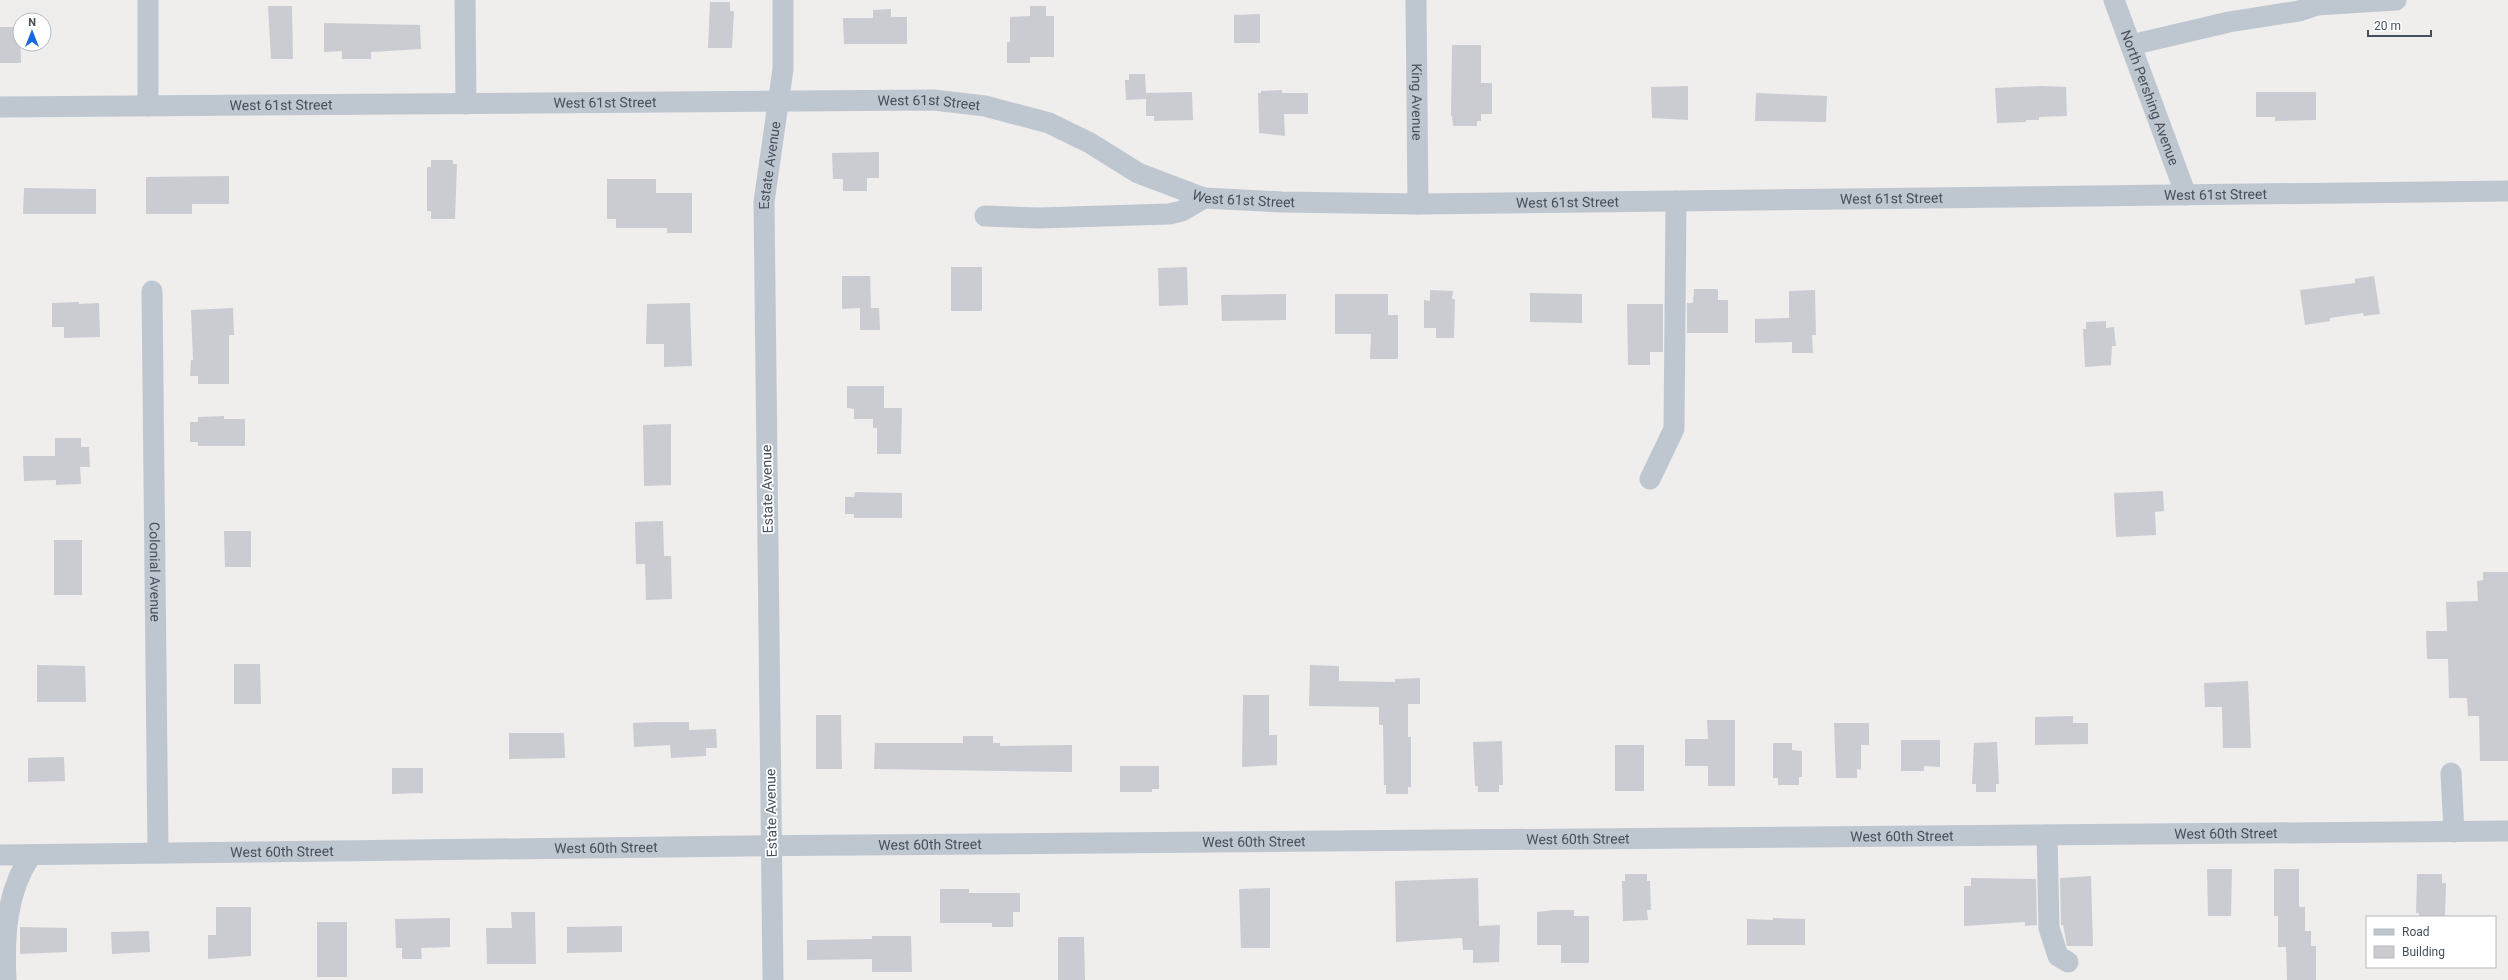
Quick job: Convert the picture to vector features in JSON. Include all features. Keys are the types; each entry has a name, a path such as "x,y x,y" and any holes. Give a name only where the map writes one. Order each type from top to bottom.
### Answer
{"street":[{"path":"148,0 148,106"},
{"path":"466,0 466,104"},
{"name":"Estate Avenue","path":"773,980 764,202 783,70 783,0"},
{"name":"King Avenue","path":"1416,0 1418,204"},
{"name":"North Pershing Avenue","path":"2114,0 2186,195"},
{"path":"2131,45 2194,29 2299,11 2317,3 2396,0"},
{"name":"West 61st Street","path":"0,108 934,100 1002,109 1067,131 1110,154 1138,173 1204,198 1282,202 1418,204 2508,191"},
{"path":"985,216 1038,218 1169,214 1182,211 1204,198"},
{"path":"1650,479 1674,429 1676,200"},
{"name":"Colonial Avenue","path":"152,291 158,853"},
{"path":"2451,773 2454,832"},
{"name":"West 60th Street","path":"0,855 771,846 2508,831"},
{"path":"2047,835 2049,928 2058,956 2068,962"},
{"path":"6,980 8,913 20,871 31,855"}],"building":[{"path":"710,2 730,2 730,11 734,11 732,48 708,48"},
{"path":"268,6 292,6 293,59 271,59"},
{"path":"1030,6 1046,6 1046,16 1054,16 1054,57 1030,57 1030,63 1007,63 1007,42 1010,42 1010,17 1030,16"},
{"path":"891,9 891,17 907,17 907,44 844,44 843,18 873,18 873,10"},
{"path":"1260,14 1260,43 1234,43 1234,15"},
{"path":"324,23 420,25 421,49 371,52 371,59 342,59 342,51 324,52"},
{"path":"0,27 12,27 12,52 21,52 21,63 0,63"},
{"path":"1452,45 1481,45 1481,83 1492,83 1492,114 1481,114 1481,121 1477,121 1477,126 1453,126 1451,116"},
{"path":"1129,74 1145,74 1146,93 1192,92 1193,120 1154,121 1154,116 1146,116 1146,99 1126,100 1125,80 1129,80"},
{"path":"1688,86 1688,120 1652,118 1651,87"},
{"path":"2042,86 2066,87 2067,116 2039,117 2039,120 2026,120 2026,122 1997,123 1995,88"},
{"path":"1282,90 1282,93 1308,93 1308,114 1284,114 1285,136 1259,133 1258,93 1261,93 1261,91"},
{"path":"2256,92 2316,92 2316,120 2275,121 2275,117 2256,117"},
{"path":"1756,93 1827,96 1826,122 1755,121"},
{"path":"879,152 879,178 867,178 867,191 843,191 843,179 833,179 832,153"},
{"path":"431,160 453,160 453,164 457,164 455,219 431,219 431,211 427,211 427,167 431,167"},
{"path":"229,176 229,204 192,204 192,214 146,214 146,177"},
{"path":"607,179 656,179 656,193 692,193 692,233 667,233 667,228 616,228 616,219 607,219"},
{"path":"24,188 96,189 96,214 23,214"},
{"path":"951,267 982,267 982,311 951,311"},
{"path":"1187,267 1188,305 1159,306 1158,268"},
{"path":"842,276 870,276 871,308 879,308 880,330 860,330 860,308 842,309"},
{"path":"2374,276 2380,314 2364,316 2363,313 2330,318 2330,321 2305,325 2300,290 2355,283 2355,279"},
{"path":"1694,289 1718,289 1718,300 1728,300 1728,333 1687,333 1687,303 1693,303"},
{"path":"1430,290 1453,291 1452,299 1455,299 1454,338 1436,338 1436,328 1424,328 1424,300 1430,301"},
{"path":"1815,290 1816,335 1812,335 1813,353 1792,353 1792,342 1755,343 1755,319 1789,318 1789,291"},
{"path":"1530,293 1582,294 1582,323 1530,322"},
{"path":"1286,294 1286,320 1222,321 1221,295"},
{"path":"1335,294 1388,294 1388,315 1398,315 1398,359 1370,359 1371,334 1335,334"},
{"path":"79,302 79,304 99,303 100,337 64,338 64,327 52,327 52,303"},
{"path":"690,303 692,366 664,367 664,344 646,344 647,304"},
{"path":"1627,304 1663,304 1663,352 1650,352 1650,365 1628,365"},
{"path":"233,308 234,335 229,335 229,384 198,384 198,376 190,376 191,360 193,360 191,310"},
{"path":"2106,321 2106,328 2114,327 2116,346 2112,346 2111,365 2085,367 2083,329 2086,329 2086,322"},
{"path":"847,386 884,386 884,408 902,408 901,454 877,454 877,428 873,428 873,419 854,419 854,409 847,408"},
{"path":"224,416 224,419 245,419 245,446 198,446 198,442 190,442 190,422 198,422 198,417"},
{"path":"671,424 671,485 644,486 643,425"},
{"path":"55,438 81,438 81,447 89,447 90,467 80,467 81,484 56,485 56,480 24,481 23,456 55,456"},
{"path":"2163,491 2164,511 2155,512 2156,535 2116,537 2114,493"},
{"path":"855,492 902,493 902,518 854,518 854,514 845,514 845,497 854,497"},
{"path":"663,521 664,556 671,556 672,599 646,600 645,564 636,564 635,522"},
{"path":"224,531 251,531 251,567 225,567"},
{"path":"54,540 82,540 82,595 54,595"},
{"path":"2483,572 2508,572 2508,761 2480,761 2479,716 2468,716 2467,698 2449,698 2448,659 2427,659 2426,631 2447,631 2446,602 2478,601 2477,581 2483,580"},
{"path":"234,664 260,664 261,704 234,704"},
{"path":"37,665 85,666 86,702 37,702"},
{"path":"1310,665 1339,666 1339,681 1395,682 1395,679 1420,678 1420,704 1408,704 1408,737 1411,737 1411,787 1408,787 1408,794 1386,794 1386,785 1384,785 1383,725 1379,725 1379,707 1309,706"},
{"path":"2248,681 2251,748 2223,748 2222,707 2205,707 2204,683"},
{"path":"1243,695 1269,695 1269,735 1277,735 1277,765 1242,767"},
{"path":"816,715 841,715 842,769 816,769"},
{"path":"2073,716 2073,723 2088,723 2088,744 2035,745 2035,717"},
{"path":"1707,720 1735,720 1735,786 1708,786 1708,766 1685,766 1685,739 1708,739"},
{"path":"689,722 689,730 716,729 717,748 706,748 706,756 671,758 670,745 634,747 633,723"},
{"path":"1834,723 1869,723 1869,745 1861,745 1861,770 1857,769 1857,778 1836,778"},
{"path":"509,733 564,733 565,758 509,759"},
{"path":"963,736 993,736 993,743 1000,743 1000,746 1072,745 1072,772 874,769 875,743 963,743"},
{"path":"1901,740 1940,740 1940,767 1924,766 1924,771 1901,771"},
{"path":"1502,741 1503,785 1499,785 1499,792 1478,792 1478,786 1475,786 1473,742"},
{"path":"1997,742 1999,784 1996,784 1996,792 1976,792 1976,784 1972,784 1974,743"},
{"path":"1773,743 1792,743 1792,750 1802,751 1802,777 1799,777 1799,785 1778,785 1778,778 1773,778"},
{"path":"1615,745 1644,745 1644,791 1615,791"},
{"path":"64,757 65,781 28,782 28,758"},
{"path":"1120,766 1159,766 1159,789 1152,789 1152,792 1120,792"},
{"path":"392,768 423,768 423,793 392,794"},
{"path":"2207,869 2232,869 2231,916 2208,916"},
{"path":"2274,869 2299,869 2299,907 2305,907 2305,931 2311,931 2311,946 2316,946 2316,980 2287,980 2286,947 2278,947 2278,916 2274,916"},
{"path":"1625,874 1647,874 1647,881 1650,881 1651,910 1647,910 1648,920 1623,921 1622,881 1625,881"},
{"path":"2417,874 2442,874 2442,883 2446,883 2445,916 2419,916 2419,913 2416,913"},
{"path":"2091,876 2093,946 2067,946 2063,925 2061,925 2060,878"},
{"path":"1478,878 1479,926 1500,925 1499,962 1473,963 1473,950 1463,950 1462,938 1396,942 1395,881"},
{"path":"1971,878 2036,879 2037,925 2025,926 2025,922 1964,926 1964,886 1971,886"},
{"path":"1270,888 1270,948 1241,948 1239,889"},
{"path":"940,889 969,889 969,893 1020,893 1020,912 1013,912 1013,927 992,927 992,923 940,923"},
{"path":"216,907 251,907 251,956 208,959 208,935 216,935"},
{"path":"1574,910 1574,916 1589,916 1589,963 1561,963 1561,945 1537,945 1537,912"},
{"path":"511,912 535,912 536,964 487,964 486,928 512,928"},
{"path":"450,918 450,947 421,948 422,959 402,959 402,948 396,948 395,919"},
{"path":"1773,918 1805,919 1805,945 1747,945 1747,919 1773,920"},
{"path":"317,922 347,922 347,977 317,977"},
{"path":"622,926 622,952 567,953 567,927"},
{"path":"20,927 67,928 67,952 20,954"},
{"path":"149,931 150,952 112,954 111,932"},
{"path":"872,936 911,936 912,972 872,972 872,959 807,960 807,940 872,939"},
{"path":"1058,937 1084,937 1085,980 1058,980"}]}
